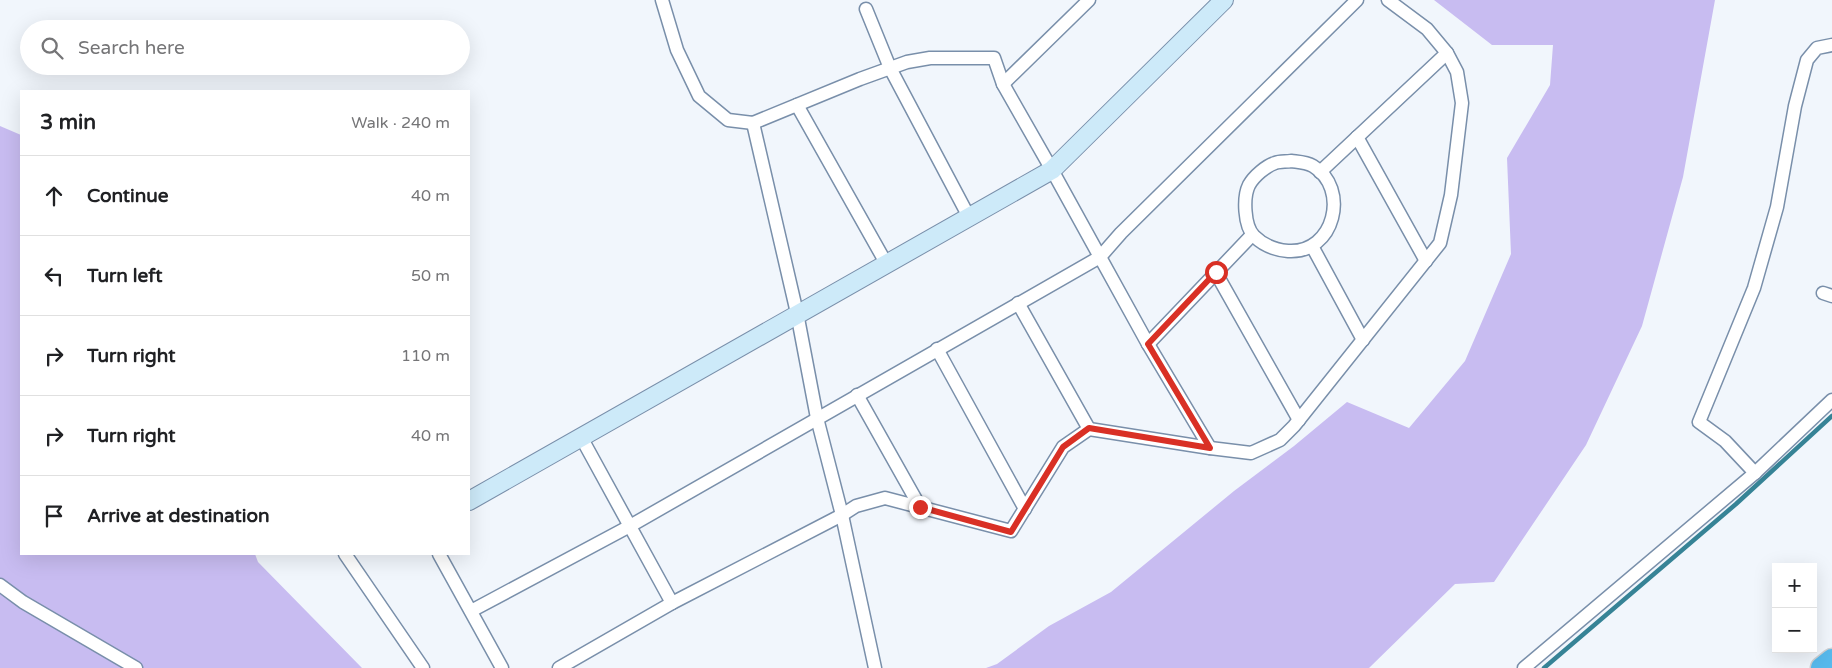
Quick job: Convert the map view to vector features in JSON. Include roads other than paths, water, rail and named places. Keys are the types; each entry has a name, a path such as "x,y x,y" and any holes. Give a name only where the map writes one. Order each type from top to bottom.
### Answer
{"highway":[{"path":"1822,668 1832,660"}],"street":[{"path":"662,0 677,50 699,96 728,120 752,123 906,62 930,58 994,58 1003,84 1148,344 1210,448"},
{"path":"1003,84 1089,0"},
{"path":"470,499 1052,170 1224,0"},
{"path":"471,611 630,526 1100,256 1357,0"},
{"path":"559,668 672,603 856,506 885,498 1011,532 1063,447 1089,428 1210,448 1251,452 1280,440 1299,420 1440,243 1451,195 1457,153 1462,102 1457,72 1447,53 1427,29 1388,0"},
{"path":"866,9 890,68 969,217"},
{"path":"1756,473 1725,441 1698,422 1754,288 1777,207 1795,106 1807,60 1817,48 1832,45"},
{"path":"1320,172 1447,53"},
{"path":"797,105 886,263"},
{"path":"752,123 797,313 817,418 842,515 875,668"},
{"path":"1357,137 1426,261"},
{"path":"1291,161 1302,162 1320,172 1330,187 1333,217 1328,231 1318,242 1305,250 1289,251 1273,248 1252,235 1246,218 1246,201 1249,185 1260,172 1276,162 1291,161"},
{"path":"1148,344 1252,235"},
{"path":"1312,246 1363,340"},
{"path":"1216,272 1299,420"},
{"path":"1018,303 1089,428"},
{"path":"937,350 1025,509"},
{"path":"857,395 920,507"},
{"path":"1524,668 1756,473 1832,400"},
{"path":"581,437 672,603"},
{"path":"345,555 423,668"},
{"path":"440,555 502,668"},
{"path":"0,585 23,602 136,668"}],"waterway":[{"path":"1544,668 1736,504 1832,416"}]}
